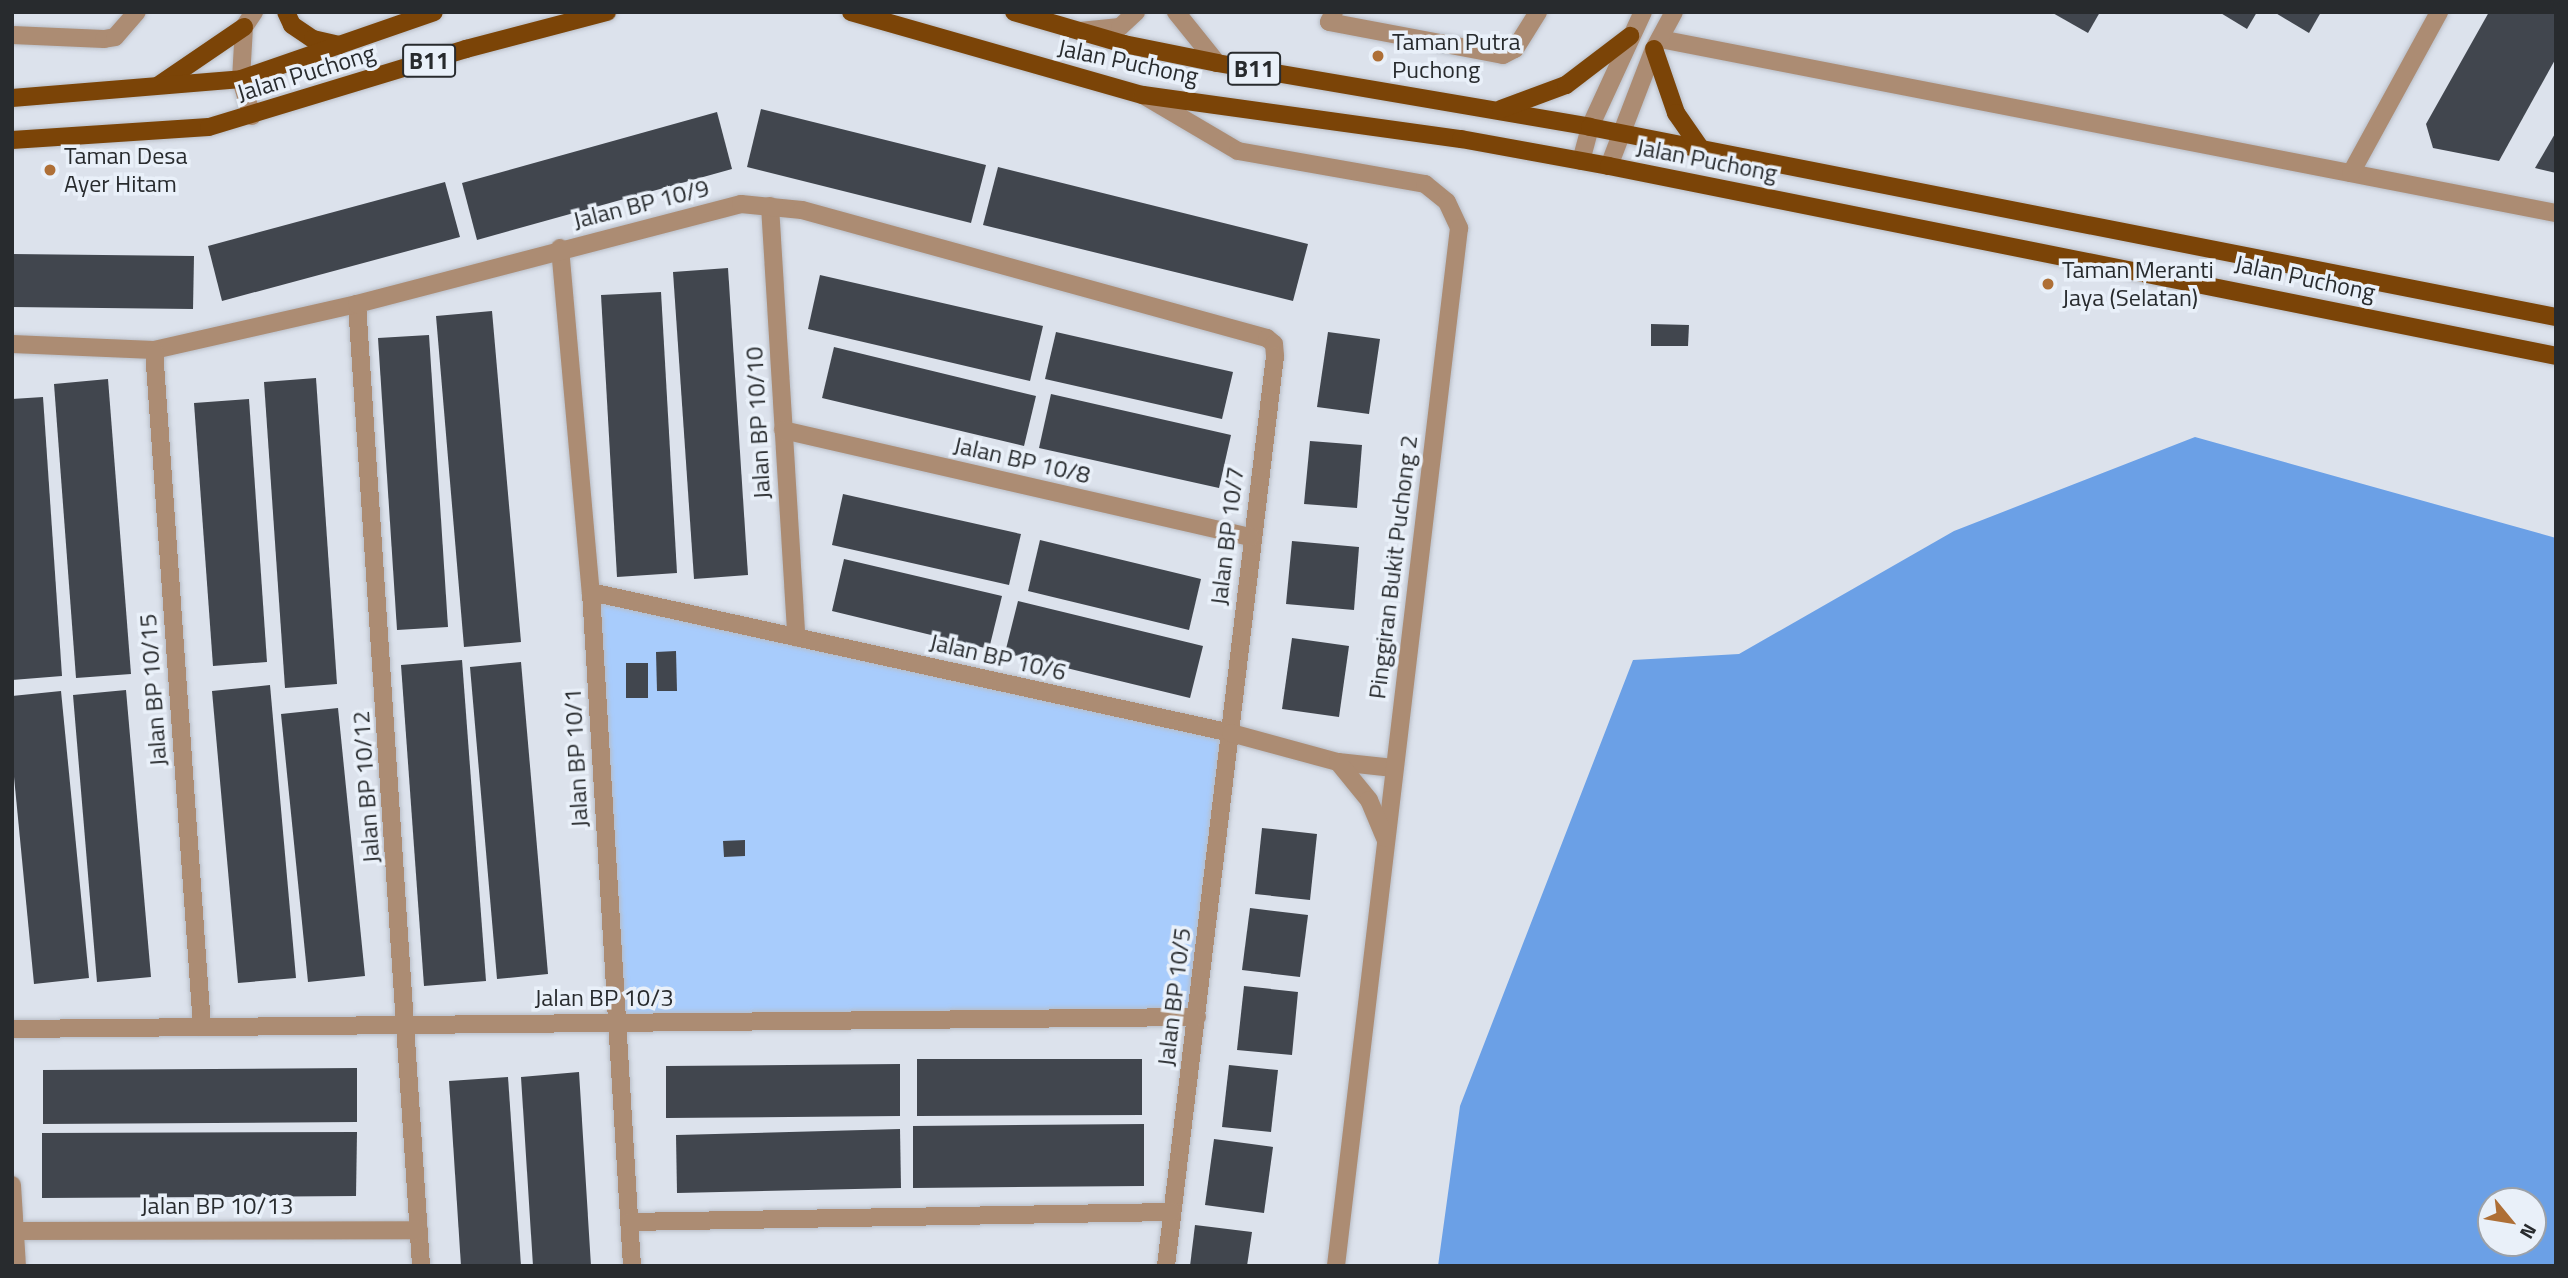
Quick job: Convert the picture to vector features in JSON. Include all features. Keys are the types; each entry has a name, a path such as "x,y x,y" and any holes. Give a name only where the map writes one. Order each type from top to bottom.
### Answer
{"main road":[{"path":"286,12 292,25 313,40 339,45"},
{"name":"Jalan Puchong","path":"12,98 242,79 434,12"},
{"name":"Jalan Puchong","path":"12,140 209,127 466,49 607,12"},
{"name":"Jalan Puchong","path":"851,12 1143,94 1461,139 1609,166 2556,356"},
{"name":"Jalan Puchong","path":"1014,12 1080,31 1217,63 1590,127 2556,317"},
{"path":"156,87 249,20"},
{"path":"1498,110 1566,85 1630,36"},
{"path":"1657,44 1676,113 1701,149"}],"street":[{"path":"12,35 104,39 115,37 137,12"},
{"path":"1080,31 1120,27 1136,12"},
{"path":"1176,12 1217,63"},
{"path":"1334,12 1329,22 1503,55 1515,49 1538,12"},
{"path":"1581,161 1590,127 1643,12"},
{"path":"1609,166 1657,44 1674,12"},
{"path":"2351,173 2439,12"},
{"path":"249,20 242,79 252,116"},
{"path":"1657,44 2556,213"},
{"name":"Pinggiran Bukit Puchong 2","path":"1143,94 1238,151 1425,184 1447,202 1459,228 1336,1266"},
{"name":"Jalan BP 10/9","path":"12,344 153,350 357,304 560,248 741,204 802,210 1267,338 1273,344"},
{"name":"Jalan BP 10/10","path":"770,206 796,637"},
{"name":"Jalan BP 10/1","path":"560,248 591,592 632,1266"},
{"name":"Jalan BP 10/12","path":"357,304 421,1266"},
{"name":"Jalan BP 10/7","path":"1231,733 1250,537 1273,344"},
{"name":"Jalan BP 10/15","path":"153,350 202,1027"},
{"name":"Jalan BP 10/8","path":"783,430 1250,537"},
{"name":"Jalan BP 10/6","path":"591,592 1231,733 1338,762 1394,768"},
{"name":"Jalan BP 10/5","path":"1166,1266 1231,733"},
{"path":"1338,762 1368,800 1387,841"},
{"name":"Jalan BP 10/3","path":"12,1029 1197,1017"},
{"path":"12,1185 17,1266"},
{"path":"629,1222 1172,1212"},
{"name":"Jalan BP 10/13","path":"16,1231 419,1230"}],"shaded area":[{"path":"2195,437 2556,538 2556,1266 1438,1266 1460,1106 1633,660 1739,654 1954,531"},
{"path":"591,592 1231,733 1197,1017 617,1023"}],"building":[{"path":"2051,12 2100,12 2088,33"},
{"path":"2219,12 2257,12 2247,29"},
{"path":"2274,12 2321,12 2309,33"},
{"path":"2489,12 2556,12 2556,58 2499,161 2433,148 2426,124"},
{"path":"761,109 986,165 971,223 747,167"},
{"path":"717,112 732,169 477,240 462,183"},
{"path":"2556,132 2556,173 2535,168"},
{"path":"998,167 1308,244 1293,301 983,225"},
{"path":"445,182 460,237 222,301 208,246"},
{"path":"12,254 194,256 193,309 12,307"},
{"path":"728,268 748,575 694,579 673,272"},
{"path":"820,275 1043,326 1030,381 808,329"},
{"path":"661,292 677,573 617,577 601,295"},
{"path":"492,311 521,642 464,647 436,316"},
{"path":"1651,324 1689,325 1688,346 1651,346"},
{"path":"1056,332 1233,372 1222,419 1045,379"},
{"path":"1328,332 1380,339 1369,414 1317,407"},
{"path":"429,335 448,627 397,630 378,338"},
{"path":"834,347 1036,396 1024,446 822,398"},
{"path":"316,378 337,684 285,688 264,382"},
{"path":"108,379 131,674 76,678 54,384"},
{"path":"1051,394 1231,435 1219,488 1039,448"},
{"path":"43,397 62,676 12,680 12,399"},
{"path":"249,399 267,662 213,666 194,403"},
{"path":"1310,441 1362,445 1357,508 1304,504"},
{"path":"843,494 1021,534 1009,585 832,545"},
{"path":"1040,540 1201,579 1189,630 1028,591"},
{"path":"1292,541 1359,547 1354,610 1286,604"},
{"path":"844,559 1002,596 989,649 832,611"},
{"path":"1018,601 1203,646 1190,698 1005,653"},
{"path":"1292,638 1349,646 1339,717 1282,709"},
{"path":"676,651 677,691 657,691 656,652"},
{"path":"462,660 486,981 424,986 401,665"},
{"path":"521,662 548,974 497,979 470,667"},
{"path":"626,663 648,663 648,698 626,698"},
{"path":"270,685 296,978 238,983 212,691"},
{"path":"126,690 151,977 97,982 73,695"},
{"path":"61,691 89,978 34,984 12,756 12,696"},
{"path":"338,708 365,976 308,982 281,714"},
{"path":"1262,828 1317,834 1310,900 1255,894"},
{"path":"745,840 745,856 724,857 723,841"},
{"path":"1250,908 1308,915 1300,977 1242,970"},
{"path":"1244,986 1298,992 1292,1055 1237,1050"},
{"path":"917,1059 1142,1059 1142,1115 917,1116"},
{"path":"900,1064 900,1116 666,1118 666,1066"},
{"path":"1229,1065 1278,1070 1271,1132 1222,1127"},
{"path":"357,1068 357,1122 43,1124 43,1070"},
{"path":"579,1072 591,1266 533,1266 521,1077"},
{"path":"508,1077 521,1266 461,1266 449,1081"},
{"path":"1144,1124 1144,1186 913,1188 913,1126"},
{"path":"900,1129 901,1188 677,1193 676,1135"},
{"path":"357,1132 356,1196 42,1198 42,1133"},
{"path":"1214,1139 1273,1147 1264,1213 1205,1205"},
{"path":"1195,1225 1252,1232 1247,1266 1190,1266"}],"place":[{"name":"Taman Putra Puchong","path":"1378,56"},
{"name":"Taman Desa Ayer Hitam","path":"50,170"},
{"name":"Taman Meranti Jaya (Selatan)","path":"2048,284"}]}
